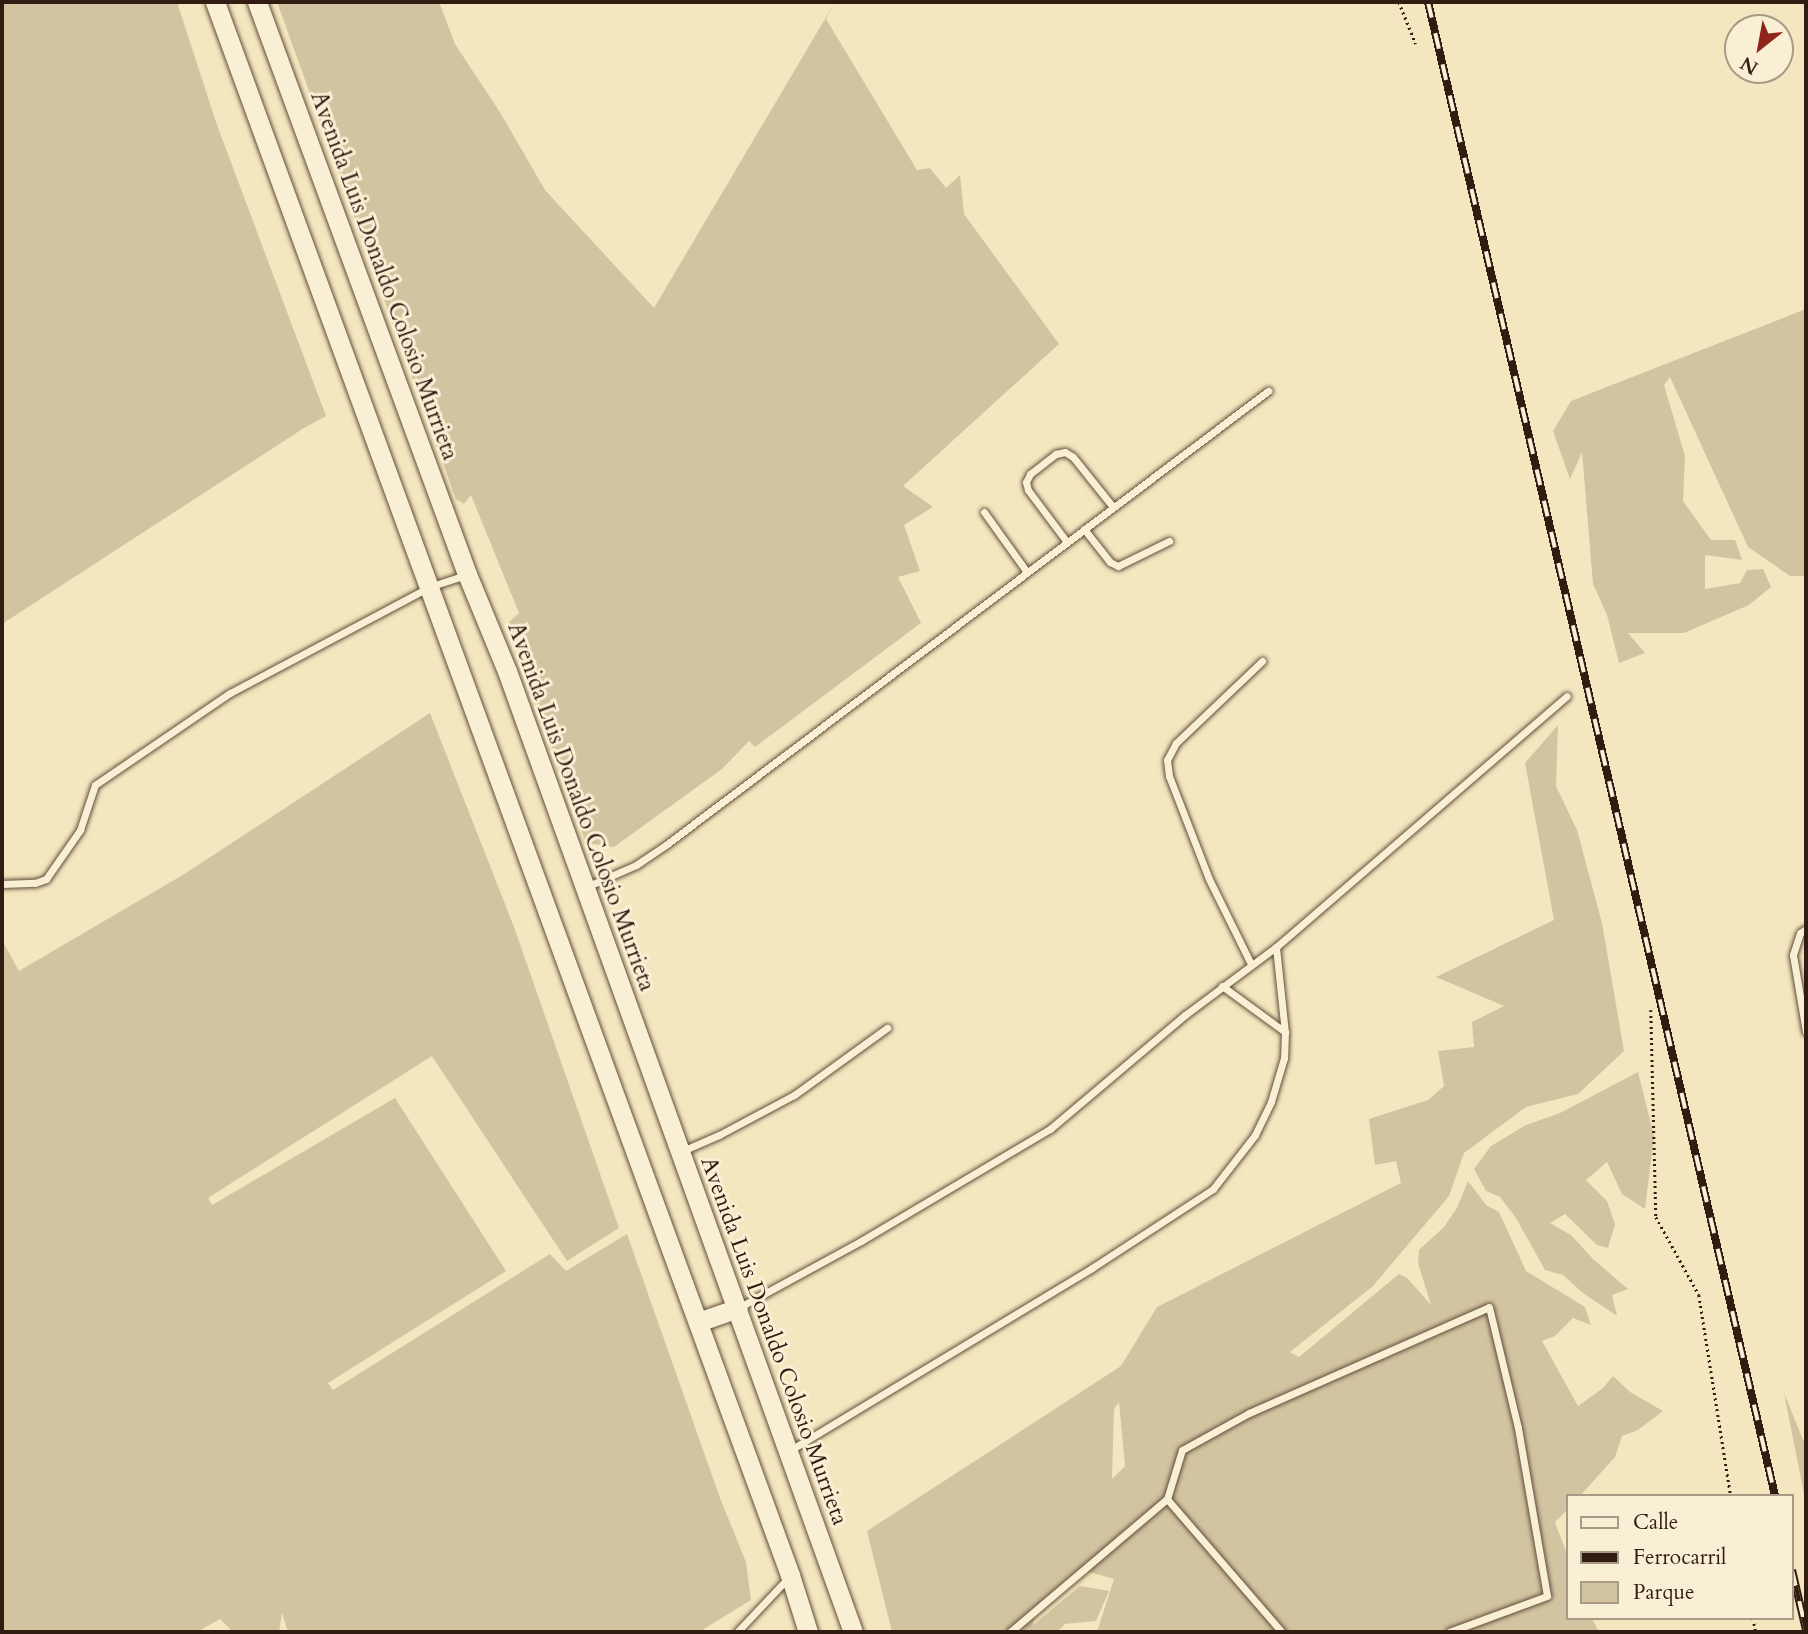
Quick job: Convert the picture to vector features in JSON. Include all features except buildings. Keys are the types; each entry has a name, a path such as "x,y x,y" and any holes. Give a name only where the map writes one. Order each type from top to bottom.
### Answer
{"main road":[{"path":"215,2 698,1322 808,1632"},
{"name":"Avenida Luis Donaldo Colosio Murrieta","path":"257,2 467,574 507,671 586,887 853,1632"},
{"path":"698,1322 738,1308"}],"lane":[{"path":"586,887 636,865 667,844 1268,391"},
{"path":"1067,542 1028,490 1026,482 1030,474 1056,454 1065,452 1073,457 1114,507"},
{"path":"984,512 1027,572"},
{"path":"1084,529 1110,562 1118,566 1169,541"},
{"path":"2,884 35,883 46,879 56,869 80,830 95,785 230,693 429,587 467,574"},
{"path":"1251,964 1209,878 1168,776 1167,760 1176,743 1262,661"},
{"path":"738,1308 861,1241 1050,1129 1222,986 1276,947 1567,696"},
{"path":"1806,929 1800,933 1793,955 1806,1032"},
{"path":"788,1451 1092,1268 1213,1189 1255,1135 1271,1102 1284,1058 1285,1032 1276,947"},
{"path":"1222,986 1285,1032"},
{"path":"679,1152 719,1135 794,1095 850,1058 887,1028"},
{"path":"1010,1632 1167,1499 1182,1450 1249,1413 1489,1307 1518,1428 1547,1596 1449,1632"},
{"path":"1167,1499 1282,1632"},
{"path":"737,1632 749,1628 790,1575"}],"path":[{"path":"1399,2 1416,44"},
{"path":"1651,1010 1656,1217 1699,1295 1731,1494"}],"green space":[{"path":"2,2 177,2 217,125 326,416 2,624"},
{"path":"277,2 439,2 455,44 501,114 545,190 654,308 835,2 826,19 917,170 930,168 946,188 960,175 964,214 1059,344 903,486 933,507 904,525 920,571 898,577 921,623 755,747 749,741 722,769 614,847 586,843 508,623 519,613 471,495 464,504 456,499"},
{"path":"1806,309 1806,576 1790,576 1748,547 1670,377 1664,385 1685,456 1683,501 1711,540 1735,540 1742,560 1705,555 1705,589 1740,583 1747,570 1763,569 1771,587 1749,605 1684,633 1628,633 1645,653 1619,663 1607,615 1593,584 1582,452 1570,479 1553,431 1571,401"},
{"path":"430,713 514,927 619,1228 567,1261 432,1056 208,1198 212,1205 395,1098 506,1271 328,1383 333,1390 550,1254 566,1271 627,1234 720,1498 746,1562 751,1600 699,1632 288,1632 282,1613 279,1632 233,1632 220,1619 197,1632 2,1632 2,940 19,971 186,873"},
{"path":"1558,725 1556,786 1577,830 1602,923 1624,1051 1578,1094 1526,1107 1464,1153 1449,1196 1373,1286 1290,1352 1299,1357 1399,1274 1407,1278 1431,1305 1418,1263 1419,1250 1444,1227 1457,1208 1468,1181 1486,1205 1499,1212 1526,1271 1585,1307 1591,1325 1573,1318 1555,1336 1542,1341 1578,1406 1603,1388 1613,1376 1630,1392 1663,1411 1638,1430 1622,1436 1615,1457 1582,1494 1566,1494 1566,1511 1555,1522 1566,1552 1566,1620 1593,1620 1599,1632 1097,1632 1114,1579 1086,1571 1038,1609 1032,1626 1080,1586 1109,1591 1096,1621 1065,1624 1057,1632 892,1632 867,1531 1121,1366 1157,1307 1401,1183 1396,1161 1375,1165 1369,1119 1428,1100 1444,1086 1438,1051 1474,1047 1472,1022 1504,1006 1436,977 1554,920 1525,763","holes":["1119,1402 1125,1466 1112,1479 1114,1409"]},
{"path":"1638,1072 1654,1136 1645,1209 1622,1194 1607,1162 1586,1180 1607,1201 1615,1224 1608,1248 1597,1245 1565,1214 1550,1223 1571,1235 1593,1259 1628,1289 1612,1295 1617,1316 1583,1293 1563,1275 1545,1270 1516,1218 1500,1197 1486,1191 1474,1169 1491,1146 1526,1125 1560,1113"},
{"path":"1784,1393 1806,1447 1806,1504"}],"railway":[{"path":"1428,2 1775,1494"},
{"path":"1794,1579 1806,1630"}]}
